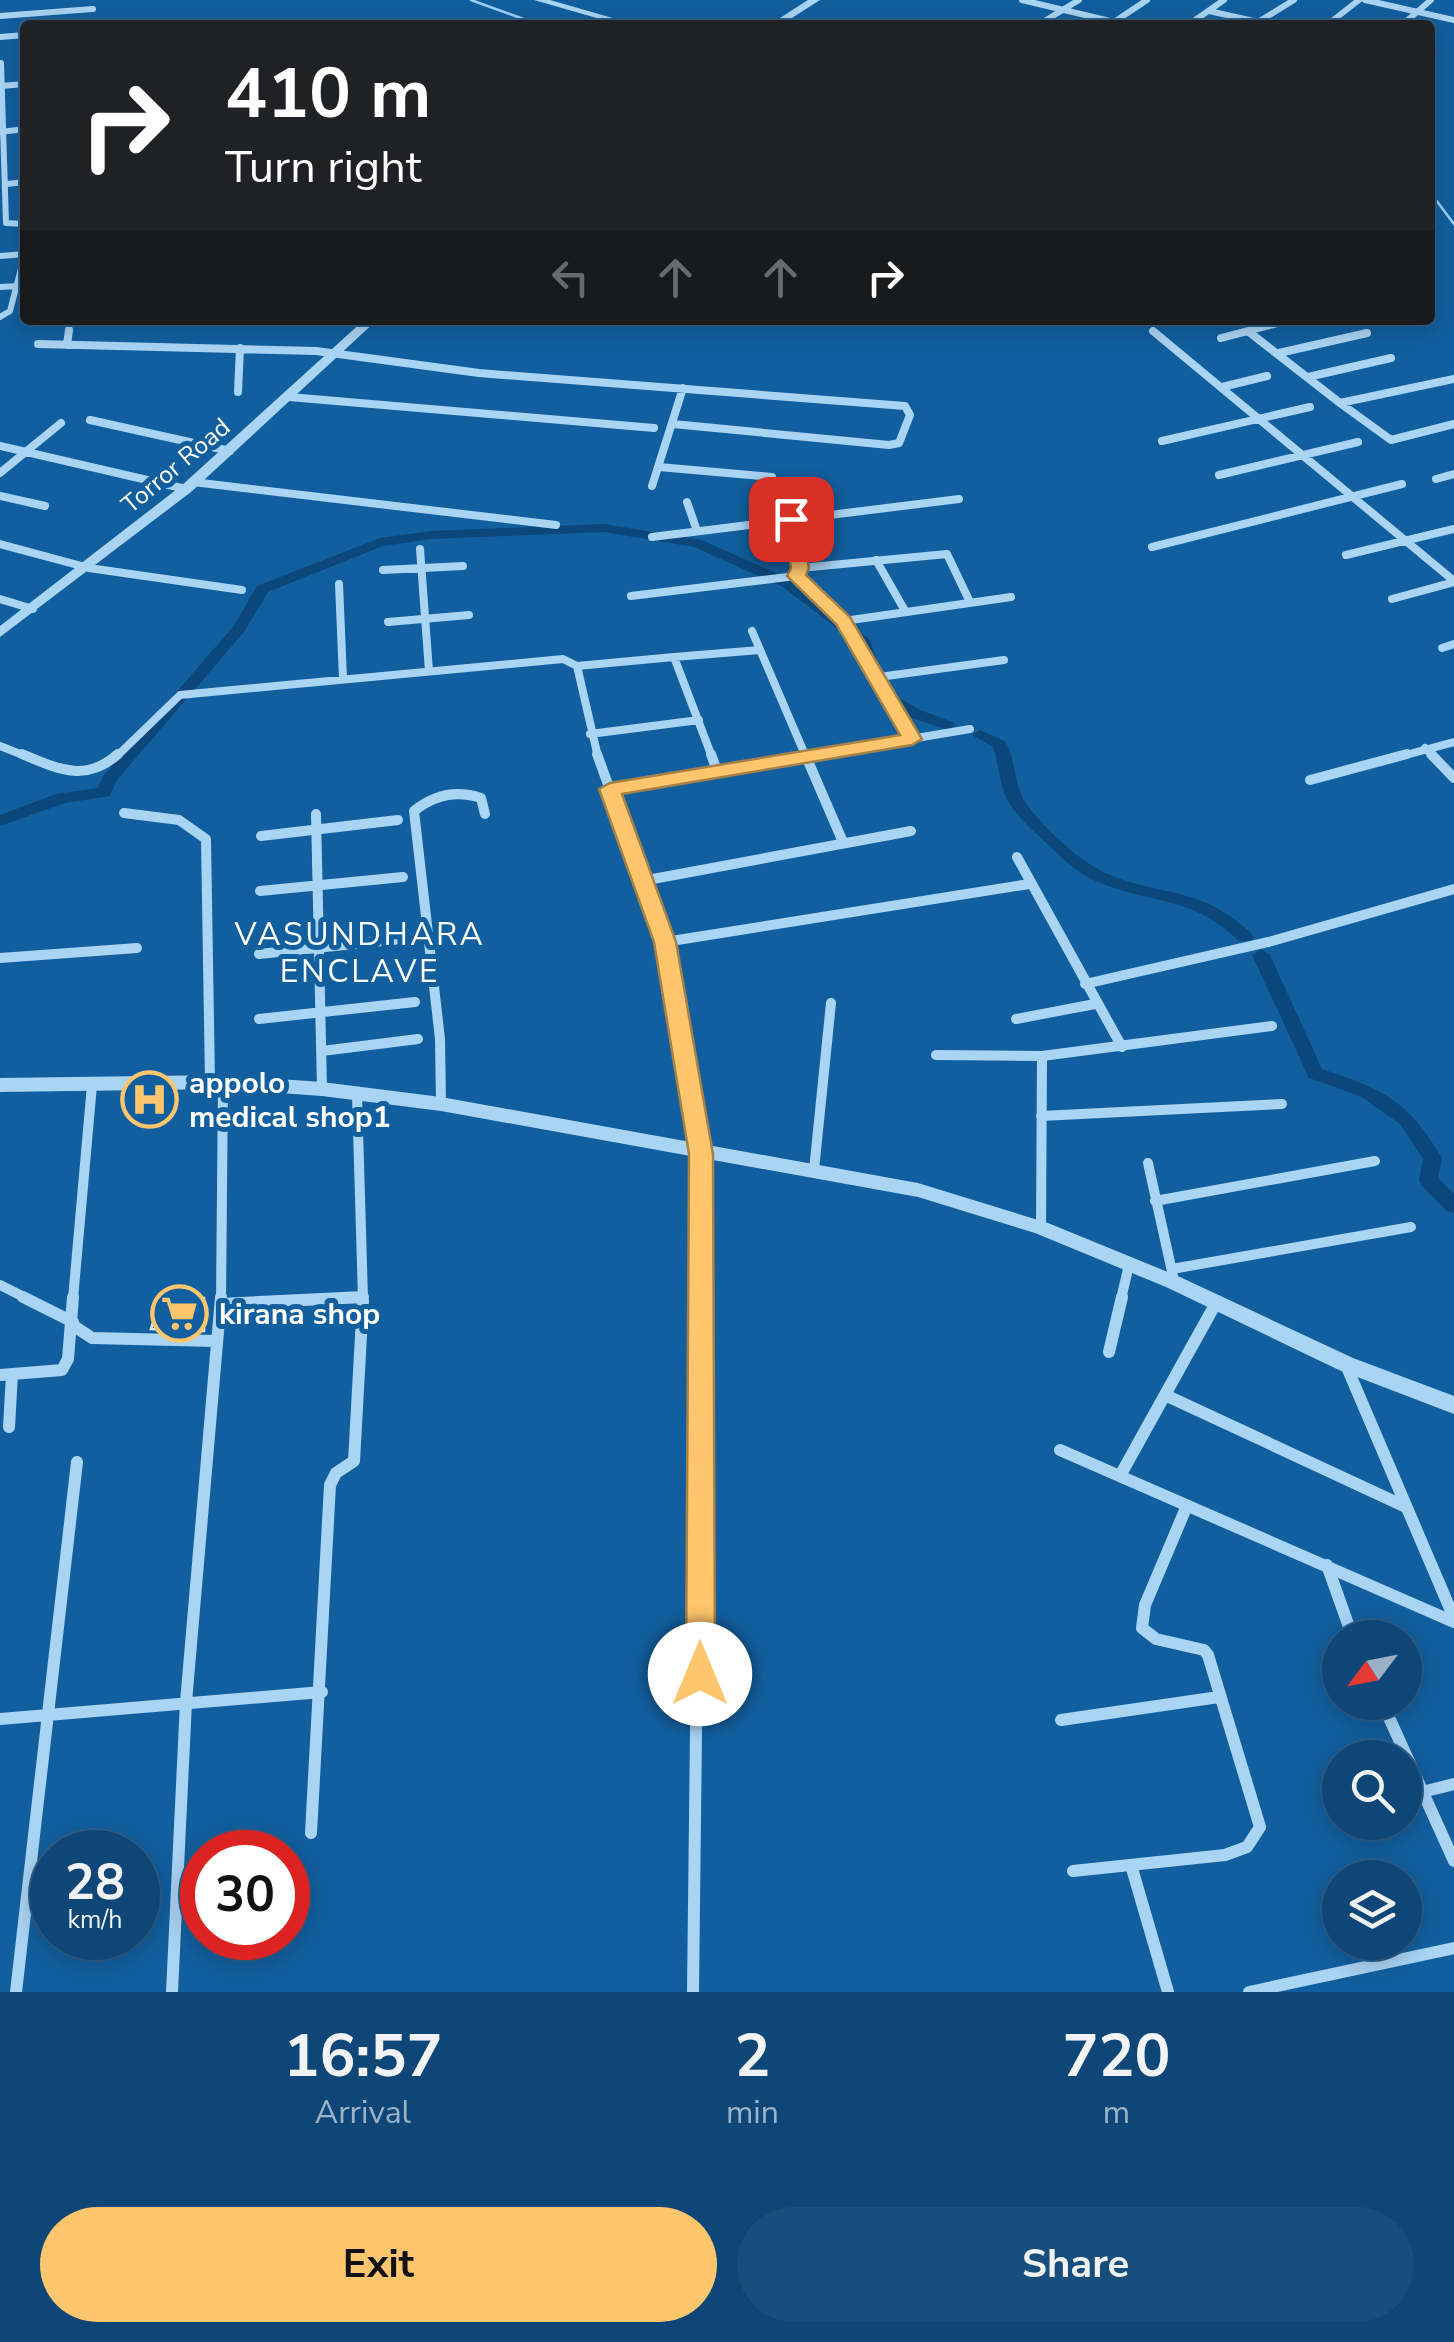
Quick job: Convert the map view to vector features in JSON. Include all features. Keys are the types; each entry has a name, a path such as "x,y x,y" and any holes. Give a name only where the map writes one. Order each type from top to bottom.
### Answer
{"street":[{"path":"539,0 613,20"},
{"path":"782,20 815,0"},
{"path":"1022,0 1100,20"},
{"path":"1047,20 1079,0"},
{"path":"1116,20 1146,0"},
{"path":"1195,20 1224,0"},
{"path":"1261,20 1294,0"},
{"path":"1334,20 1362,0 1454,20"},
{"path":"1408,20 1431,0"},
{"path":"0,16 94,9"},
{"path":"1208,11 1249,20"},
{"path":"1,63 6,223 20,224"},
{"path":"0,317 8,314 20,277"},
{"path":"0,287 18,286"},
{"path":"67,345 69,325"},
{"name":"Torror Road","path":"0,633 89,568 190,486 366,325"},
{"path":"1220,338 1275,325"},
{"path":"1152,330 1454,582"},
{"path":"1248,332 1392,440 1454,424"},
{"path":"1279,354 1367,333"},
{"path":"38,344 240,348 333,355 478,373 905,406 910,415 899,443 889,445 673,424"},
{"path":"238,392 240,348"},
{"path":"1308,377 1391,358"},
{"path":"1222,387 1267,376"},
{"path":"1340,403 1454,378"},
{"path":"652,486 683,388"},
{"path":"289,397 654,428"},
{"path":"1162,441 1310,407"},
{"path":"90,420 230,450"},
{"path":"0,472 61,422"},
{"path":"1219,475 1358,442"},
{"path":"0,446 190,486 556,525"},
{"path":"659,467 772,477"},
{"path":"1436,479 1454,474"},
{"path":"1152,547 1402,484"},
{"path":"776,492 791,519 798,572 844,621 912,739"},
{"path":"0,496 46,506"},
{"path":"652,537 959,499"},
{"path":"687,502 697,531"},
{"path":"1346,555 1454,528"},
{"path":"0,544 89,568 242,590"},
{"path":"420,549 429,671"},
{"path":"632,596 876,560 947,554 969,600"},
{"path":"876,560 904,608"},
{"path":"384,570 462,566"},
{"path":"1392,599 1454,582"},
{"path":"339,584 343,678"},
{"path":"844,621 904,608 1011,597"},
{"path":"0,599 33,609"},
{"path":"388,622 469,615"},
{"path":"752,630 843,842"},
{"path":"1442,648 1454,644"},
{"path":"0,746 82,774 93,773 106,767 156,710 180,695 563,659 576,666 760,650"},
{"path":"674,657 717,771"},
{"path":"879,677 1004,660"},
{"path":"576,666 590,734 665,942 701,1154 701,1655 693,1992"},
{"path":"590,734 699,720"},
{"path":"610,789 970,729"},
{"path":"1310,780 1454,742"},
{"path":"1425,748 1454,778"},
{"path":"441,1104 440,1039 414,810 436,798 470,793 481,798 485,814"},
{"path":"124,813 179,820 206,840 217,1082 220,1304 186,1702 172,1992"},
{"path":"316,814 322,1089"},
{"path":"261,836 398,820"},
{"path":"642,881 910,831"},
{"path":"1018,857 1094,1004 1122,1047"},
{"path":"260,892 403,877"},
{"path":"665,942 1029,884"},
{"path":"1085,984 1272,941 1454,890"},
{"path":"260,954 411,938"},
{"path":"0,958 137,948"},
{"path":"259,1019 415,1002"},
{"path":"814,1170 831,1003"},
{"path":"1016,1019 1094,1004"},
{"path":"936,1055 1042,1056 1272,1026"},
{"path":"322,1051 418,1039"},
{"path":"1041,1228 1042,1056"},
{"path":"0,1085 217,1082 322,1089 441,1104 701,1154 918,1190 1041,1228 1130,1264 1172,1276 1216,1302 1346,1364 1454,1405"},
{"path":"9,1427 6,1374 62,1370 74,1324 92,1085"},
{"path":"311,1833 322,1692 330,1485 336,1473 354,1461 363,1300 357,1094"},
{"path":"1041,1116 1282,1104"},
{"path":"1155,1201 1375,1161"},
{"path":"1148,1162 1172,1276"},
{"path":"1172,1276 1412,1226"},
{"path":"1109,1352 1130,1264"},
{"path":"2,1288 74,1324 92,1338 216,1341"},
{"path":"220,1304 363,1300"},
{"path":"1121,1474 1216,1302"},
{"path":"1346,1364 1454,1620"},
{"path":"1165,1395 1406,1507"},
{"path":"1060,1450 1121,1474 1186,1508 1454,1620"},
{"path":"16,1992 45,1712 77,1462"},
{"path":"1073,1870 1225,1856 1247,1846 1260,1827 1204,1650 1156,1639 1142,1628 1145,1606 1186,1508"},
{"path":"1327,1566 1347,1620"},
{"path":"0,1719 45,1712 322,1692"},
{"path":"1062,1720 1219,1698"},
{"path":"1454,1784 1422,1792 1454,1861"},
{"path":"1130,1865 1168,1992"},
{"path":"1249,1992 1454,1948"}],"building":[{"name":"kirana shop","path":"161,1295 204,1298 204,1331 151,1329"}],"waterway":[{"path":"471,0 526,20"},
{"path":"1435,199 1454,224"},
{"path":"0,821 62,798 104,792 110,778 239,629 262,589 380,542 431,535 604,528 697,543 788,584 865,643 875,678 891,699 914,713 948,725"},
{"path":"980,735 1000,744 1013,796 1023,811 1084,867 1105,879 1196,903 1229,922 1245,937"},
{"path":"1261,955 1315,1073 1366,1091 1407,1119 1433,1158 1428,1180 1454,1206"}],"place":[{"name":"appolo medical shop1","path":"150,1100"},
{"name":"kirana shop","path":"180,1314"}],"district":[{"name":"VASUNDHARA ENCLAVE","path":"360,952"}],"route":[{"path":"700,1674 701,1154 665,942 610,789 912,739 844,621 805,589 796,576 800,568 791,519"}]}
